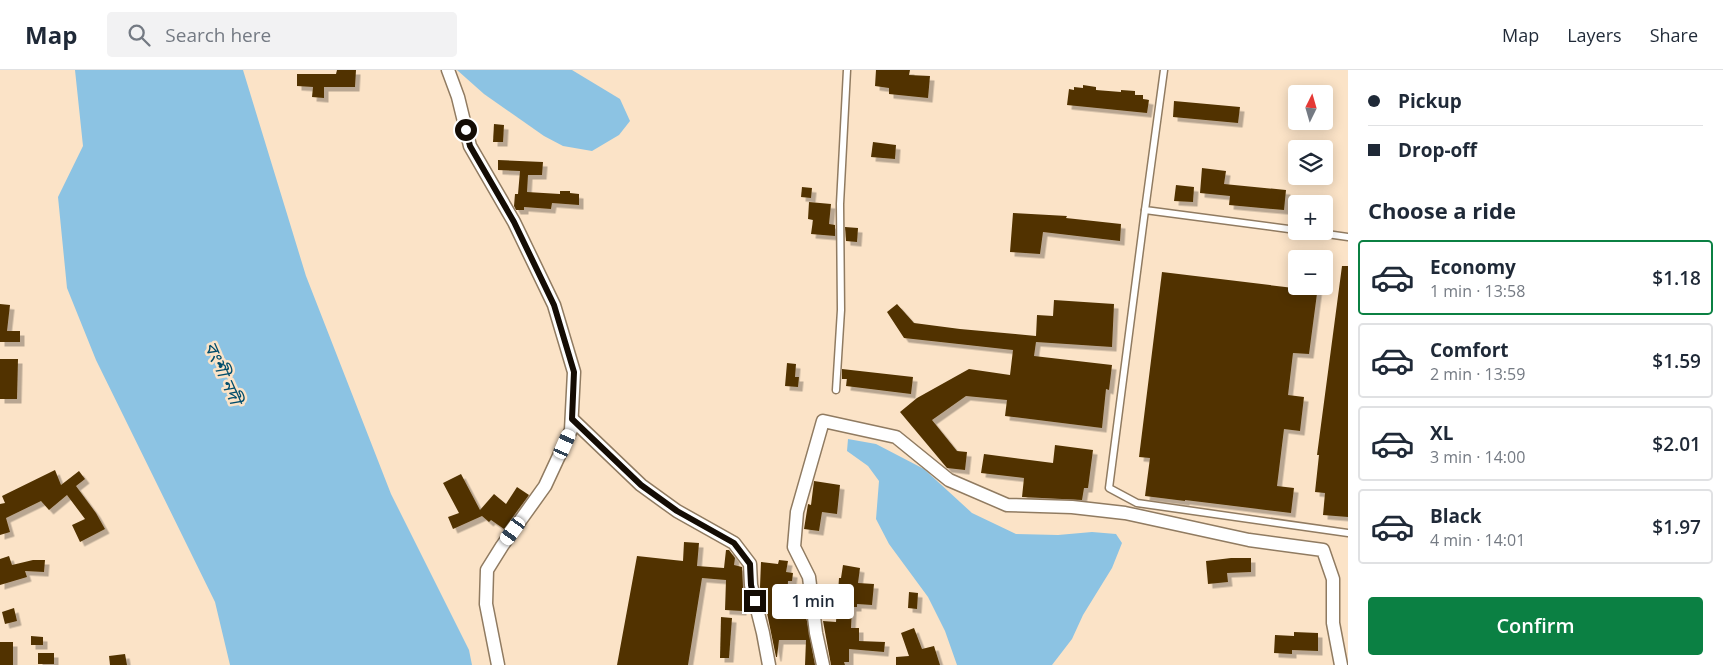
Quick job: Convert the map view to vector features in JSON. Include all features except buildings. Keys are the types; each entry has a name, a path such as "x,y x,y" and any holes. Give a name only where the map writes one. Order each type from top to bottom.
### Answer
{"street":[{"path":"448,70 458,97 470,146 514,222 554,305 574,372 571,430 545,486 487,570 486,604 498,665"},
{"path":"572,419 641,485 677,511 734,543 750,564 751,585 769,665"},
{"path":"823,665 816,633 809,577 794,547 797,512 823,421 896,437 949,480 1007,505 1072,507 1125,513 1249,540 1323,550 1333,579 1333,623 1342,665"}],"lane":[{"path":"836,390 840,310 840,204 847,70"},
{"path":"1164,70 1109,488 1137,503 1348,533"},
{"path":"1145,210 1288,229"},
{"path":"1333,235 1348,237"}],"water":[{"name":"বংশী নদী","path":"75,70 243,70 306,276 391,494 469,650 472,665 230,665 215,602 96,360 67,288 58,197 83,146"},
{"path":"457,70 572,70 620,99 630,121 619,135 592,151 563,146 544,136 484,94"},
{"path":"848,439 876,444 924,469 972,513 1016,534 1058,535 1092,532 1116,534 1122,543 1112,568 1083,615 1072,639 1052,665 957,665 945,631 928,597 889,544 876,519 879,481 868,466 847,451"}],"route":[{"path":"466,130 470,146 514,222 554,305 574,372 572,419 641,485 677,511 734,543 750,564 751,585 755,601"}]}
